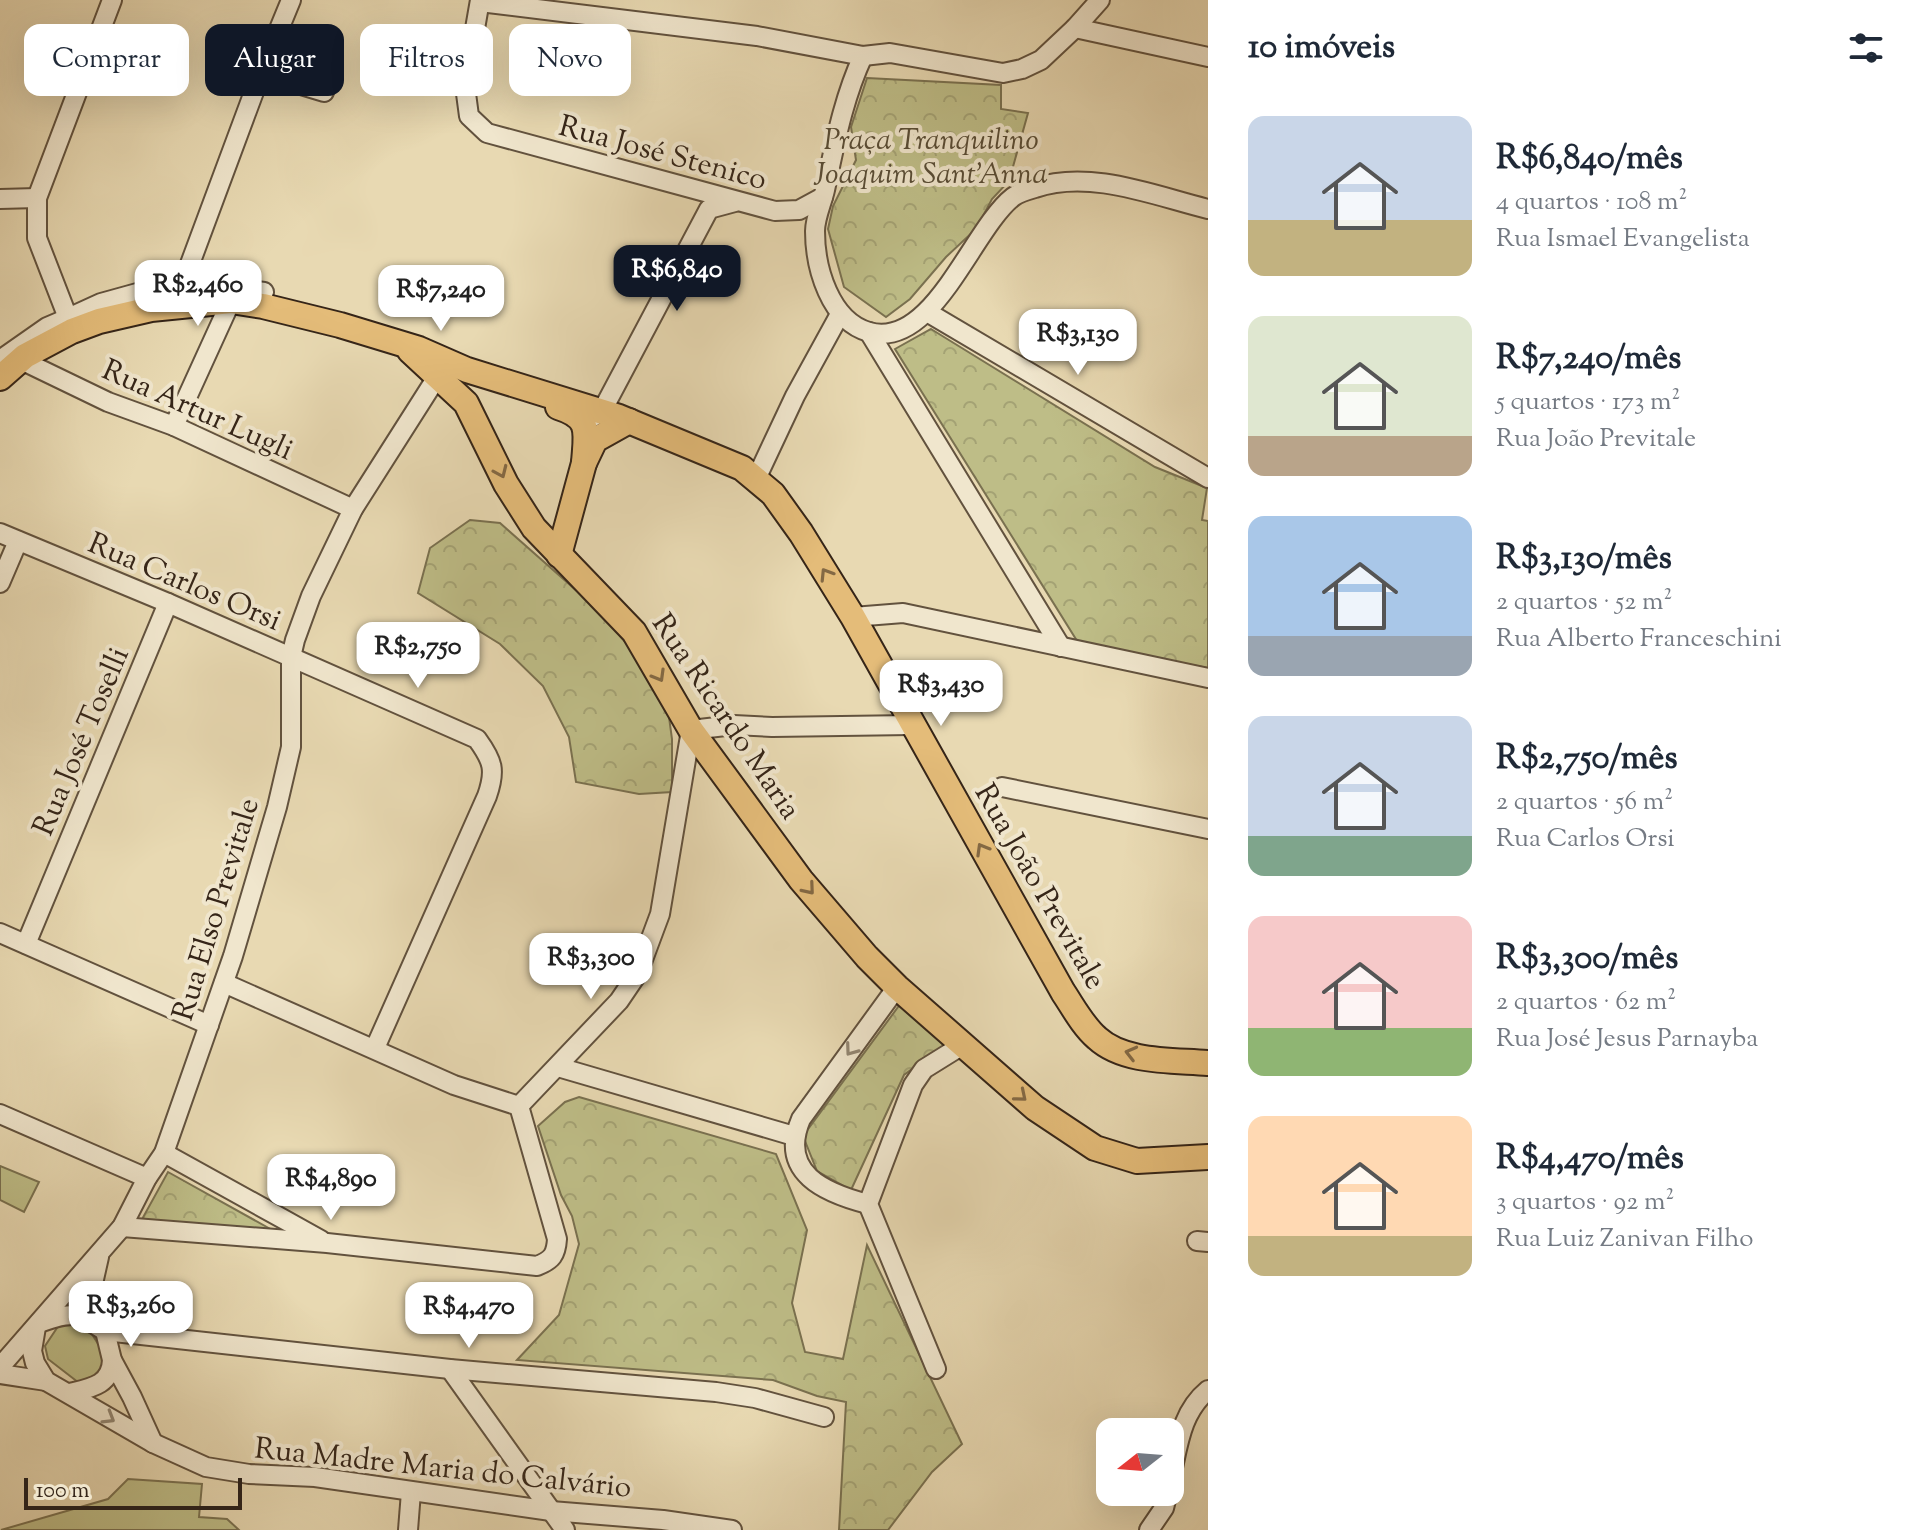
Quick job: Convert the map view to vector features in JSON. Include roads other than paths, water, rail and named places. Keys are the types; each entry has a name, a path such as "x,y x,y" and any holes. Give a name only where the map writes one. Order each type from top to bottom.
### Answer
{"main road":[{"path":"0,378 10,360 99,321 151,309 231,301 340,325 419,349 454,380 485,393 509,391 593,417 559,555"},
{"name":"Rua Ricardo Maria","path":"454,380 506,484 534,528 634,632 691,730 801,880 867,957 961,1046 1035,1108 1095,1148 1137,1161 1208,1157"},
{"name":"Rua João Previtale","path":"593,417 629,421 706,451 742,468 773,494 853,617 1063,992 1095,1037 1107,1046 1128,1054 1208,1063"},
{"path":"584,463 595,440 629,421"}],"street":[{"path":"68,318 37,238 37,198 112,0"},
{"path":"281,24 291,0"},
{"path":"480,1 757,36 863,56 890,53 1003,73 1041,60 1100,0"},
{"name":"Rua José Stenico","path":"480,1 465,86 469,116 487,133 775,211 799,210 823,197"},
{"path":"1075,28 1208,57"},
{"path":"863,56 849,86 815,228 816,255 827,289 840,314 869,332 1061,647"},
{"path":"184,280 252,96"},
{"path":"869,332 896,332 927,312 995,215 1014,196 1039,186 1071,181 1105,184 1208,209"},
{"path":"0,199 37,198"},
{"path":"593,417 709,209 725,203 746,202"},
{"path":"10,360 47,327 101,303 184,280 264,292"},
{"path":"174,426 231,301"},
{"path":"927,312 1208,478"},
{"path":"756,479 795,396 840,314"},
{"name":"Rua Artur Lugli","path":"10,360 174,426 353,509"},
{"name":"Rua Elso Previtale","path":"3,1358 122,1227 147,1178 164,1153 224,983 277,807 291,747 291,657 311,596 353,509 401,431 454,380"},
{"name":"Rua Carlos Orsi","path":"0,533 477,739 491,758 493,778 487,796 375,1048"},
{"path":"0,583 18,541"},
{"name":"Rua José Toselli","path":"26,944 168,603"},
{"path":"853,617 903,613 1208,678"},
{"path":"519,1106 619,1001 650,948 660,914 691,730 734,725 911,725"},
{"path":"1002,787 1208,829"},
{"path":"0,933 209,1025"},
{"path":"224,983 454,1085 519,1106"},
{"path":"868,1204 824,1190 808,1179 800,1166 794,1136 801,1119 897,987"},
{"path":"936,1369 868,1204 913,1085 924,1069 961,1046"},
{"path":"558,1067 794,1136"},
{"path":"122,1227 327,1243 537,1266 550,1261 557,1251 557,1239 519,1106"},
{"path":"0,1114 147,1178"},
{"path":"164,1153 327,1243"},
{"path":"99,1254 90,1297 105,1331 112,1360 153,1443"},
{"path":"46,1381 32,1351 37,1324 59,1316 77,1315 105,1331 450,1369 716,1392 755,1398 824,1417"},
{"path":"70,1393 101,1384 109,1376 112,1360"},
{"path":"450,1369 565,1530"},
{"path":"0,1374 46,1381"},
{"name":"Rua Madre Maria do Calvário","path":"46,1381 153,1443 206,1467 249,1474 315,1477 551,1511 663,1520 732,1530"},
{"path":"1184,1422 1190,1409 1208,1390"},
{"path":"408,1530 411,1492"},
{"path":"1149,1530 1164,1506"}],"park label":[{"name":"Praça Tranquilino Joaquim Sant’Anna","path":"931,156"}]}
